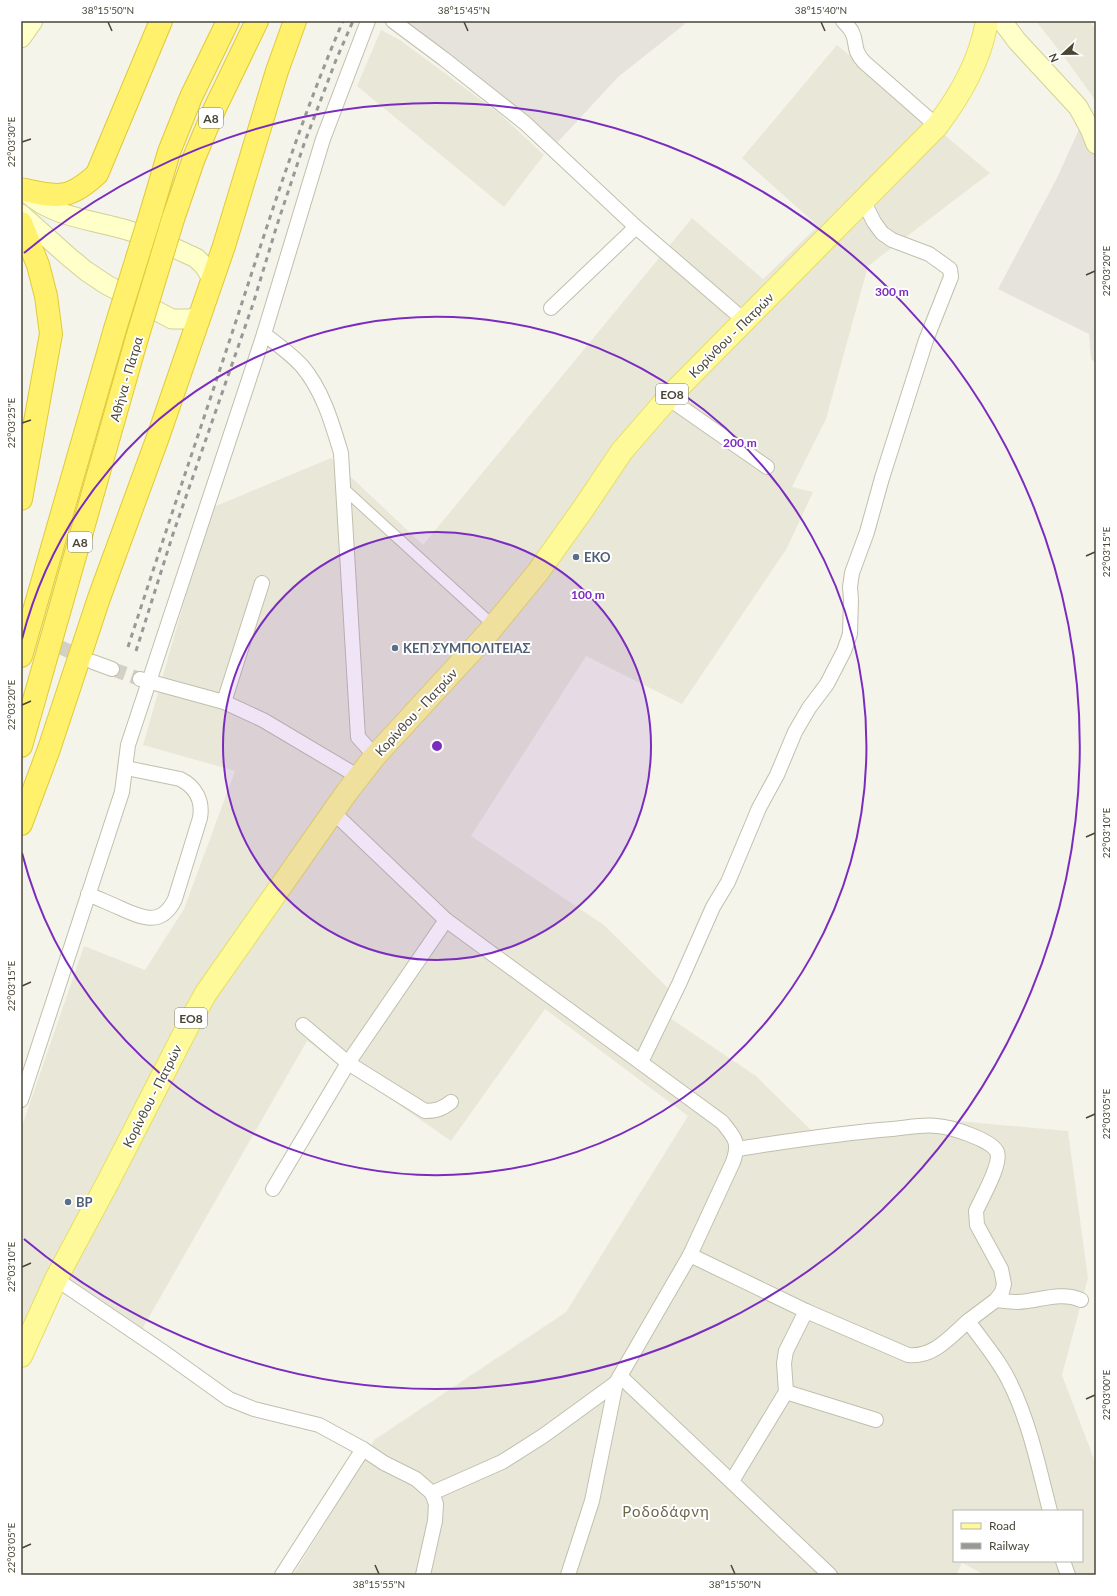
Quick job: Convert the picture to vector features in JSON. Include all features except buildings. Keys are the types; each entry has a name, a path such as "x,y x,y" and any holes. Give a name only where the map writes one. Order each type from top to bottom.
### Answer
{"highway":[{"path":"23,187 47,196 68,194 83,187 97,174 161,21"},
{"name":"Αθήνα - Πάτρα","path":"21,656 115,329 152,213 169,152 191,97 228,21"},
{"name":"Αθήνα - Πάτρα","path":"21,746 173,219 197,151 218,101 257,21"},
{"path":"21,824 49,749 99,598 158,437 212,282 277,71 295,21"},
{"path":"21,223 38,265 46,296 51,334 21,499"}],"main road":[{"path":"21,38 33,21"},
{"name":"Κορίνθου - Πατρών","path":"21,1356 56,1280 109,1180 182,1035 206,993 332,811 376,756 494,626 544,564 622,451 668,398 863,200 910,156 937,126 952,107 970,77 980,50 986,21"},
{"path":"1002,21 1017,41 1078,107 1096,144"},
{"path":"23,187 34,200 42,205 78,217 132,231 196,258 210,274 212,282"},
{"path":"21,214 69,258 86,271 107,285 155,312 172,319 191,319 201,314"}],"street":[{"path":"21,1100 122,792 128,745 144,680 264,334 323,139 368,21"},
{"path":"393,21 525,123 636,227 745,321"},
{"path":"843,21 852,32 855,49 858,56 937,126"},
{"path":"641,1062 679,984 713,907 728,882 759,808 777,775 795,732 809,708 827,684 844,651 850,634 850,587 852,573 867,532 882,478 926,340 951,278 950,269 929,254 892,240 882,233 874,222 863,200"},
{"path":"551,308 636,227"},
{"path":"264,334 301,365 314,382 327,410 341,453 358,737 376,756"},
{"path":"668,398 767,467"},
{"path":"343,488 494,626"},
{"path":"224,702 262,583"},
{"path":"93,662 112,669"},
{"path":"144,680 224,702 263,720 359,777"},
{"path":"88,894 146,918 162,915 172,906 175,899 200,818 200,802 193,788 187,782 180,779 126,768"},
{"path":"332,811 446,920 722,1122 734,1136 737,1149 733,1162 690,1255 618,1380 592,1501 568,1575"},
{"path":"273,1189 348,1063 446,920"},
{"path":"303,1025 348,1063 425,1111 434,1111 444,1108 451,1102"},
{"path":"690,1255 806,1311 908,1355 916,1356 927,1354 939,1346 968,1321 996,1300 1002,1292 1004,1284 1003,1276 977,1225 976,1219 976,1212 999,1158 997,1151 992,1145 964,1133 937,1126 876,1130 737,1149"},
{"path":"56,1280 162,1351 229,1399 254,1409 319,1425 363,1449 384,1463 416,1479 432,1493 436,1504 435,1521 423,1575"},
{"path":"996,1300 1017,1302 1060,1296 1074,1297 1081,1300"},
{"path":"732,1480 786,1392 784,1363 786,1351 806,1311"},
{"path":"968,1321 996,1357 1011,1384 1026,1419 1050,1510"},
{"path":"618,1380 732,1480 830,1575"},
{"path":"432,1493 502,1462 543,1436 618,1380"},
{"path":"786,1392 876,1420"},
{"path":"282,1575 363,1449"},
{"path":"1063,1562 1068,1575"}],"shaded area":[{"path":"399,21 682,21 685,24 618,77 555,145"},
{"path":"1036,21 1090,21 1096,30 1096,101 1065,58"},
{"path":"381,30 400,40 500,114 544,155 504,207 357,86"},
{"path":"837,45 990,173 868,266 826,419 792,487 813,492 787,548 682,704 586,656 471,836 604,925 672,992 661,1012 756,1076 812,1131 938,1119 1068,1131 1088,1278 1062,1375 1096,1464 1096,1575 985,1575 962,1563 956,1575 293,1575 368,1454 374,1440 566,1312 688,1116 545,1009 451,1141 307,1041 141,1331 54,1268 21,1333 21,1129 84,946 145,970 184,909 235,771 143,745 211,508 331,458 423,545 692,218 763,279 818,226 742,158"},
{"path":"1081,125 1096,157 1096,363 1091,359 1089,334 998,289 1056,180"}],"tunnel":[{"path":"21,630 87,659"},
{"path":"112,669 140,679"}],"railway":[{"path":"128,647 288,165 314,93 343,21"},
{"path":"136,651 173,534 253,304 304,144 336,60 353,21"}],"place":[{"name":"EKO","path":"576,557"},
{"name":"ΚΕΠ ΣΥΜΠΟΛΙΤΕΙΑΣ","path":"395,648"},
{"name":"BP","path":"68,1202"}],"district":[{"name":"Ροδοδάφνη","path":"666,1511"}]}
